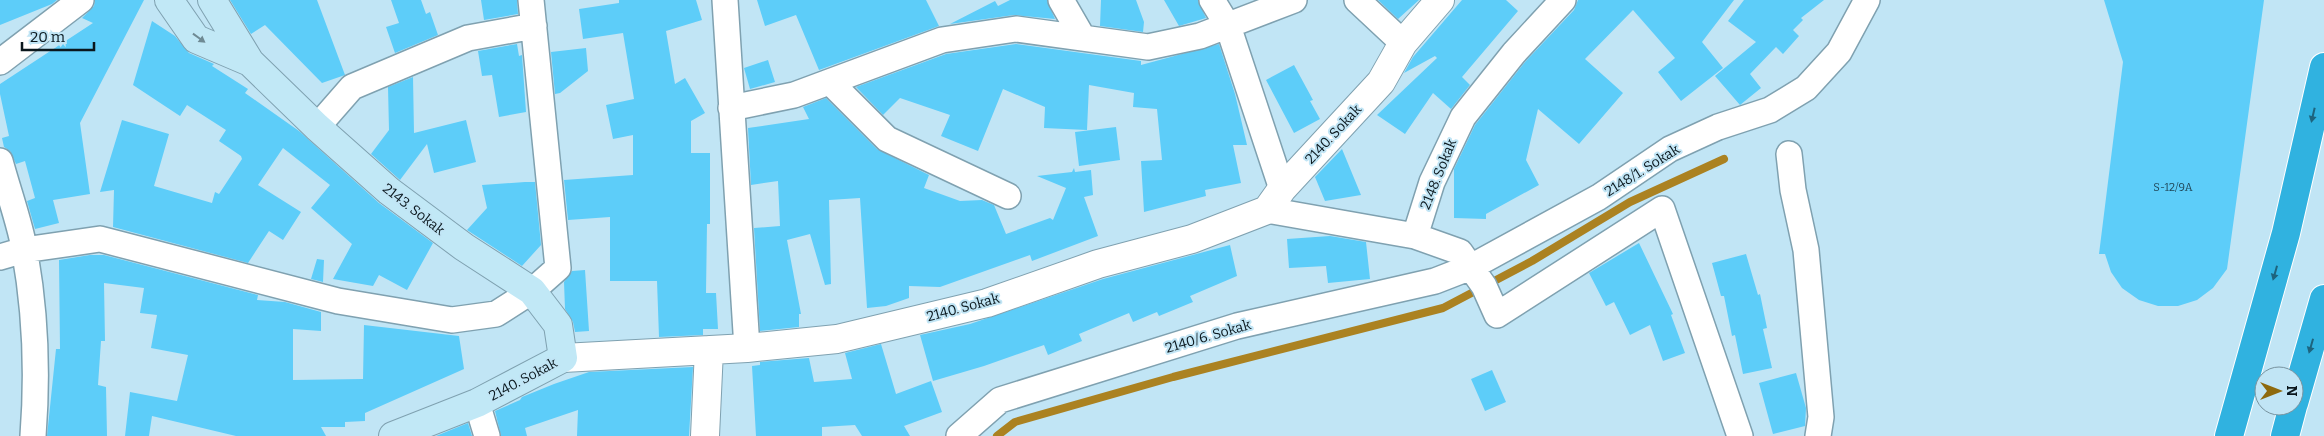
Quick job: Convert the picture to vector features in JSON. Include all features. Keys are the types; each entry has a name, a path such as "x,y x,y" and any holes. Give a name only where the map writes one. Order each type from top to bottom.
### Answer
{"highway":[{"path":"2229,436 2286,233 2324,67"},
{"path":"2304,370 2324,299"},
{"path":"2285,436 2291,416"}],"main road":[{"name":"2143. Sokak","path":"169,0 196,38 250,62"},
{"name":"2143. Sokak","path":"212,0 250,62 317,127 389,191 464,248 532,291 558,325 563,358"},
{"name":"2140. Sokak","path":"393,436 476,403 563,358"}],"street":[{"path":"0,62 80,0"},
{"path":"0,257 24,250 100,240 338,301 452,320 496,314 532,291 558,268 531,0"},
{"path":"725,0 747,348"},
{"path":"1061,0 1083,38"},
{"path":"1212,0 1228,26 1275,199 1415,236 1460,252 1484,286 1497,315 1662,209 1740,436"},
{"path":"731,108 794,95 942,40 1016,29 1148,47 1200,36 1294,0"},
{"path":"1357,0 1403,43"},
{"name":"2140. Sokak","path":"563,358 747,348 838,340 987,302 1098,264 1192,239 1275,199 1381,82 1403,43 1440,0"},
{"name":"2148. Sokak","path":"1415,236 1432,182 1462,117 1514,53 1563,0"},
{"name":"2148/1. Sokak","path":"1471,267 1599,197 1670,149 1718,127 1770,110 1806,88 1839,52 1867,0"},
{"path":"317,127 352,87 468,38 534,26"},
{"path":"830,82 887,139 1008,196"},
{"path":"1789,154 1793,190 1806,250 1821,417 1818,436"},
{"path":"0,161 24,250 33,311 35,411 33,436"},
{"name":"2140/6. Sokak","path":"959,436 1000,400 1237,326 1434,281 1471,267"},
{"path":"705,436 709,350"},
{"path":"476,403 487,436"}],"building":[{"path":"0,0 57,0 52,4 0,25"},
{"path":"95,0 144,0 80,123 90,194 53,200 59,223 35,229 27,201 35,198 25,161 16,164 10,151 4,147 2,138 9,136 0,94 0,84 93,23 82,18 94,6"},
{"path":"230,0 317,0 345,75 322,83 265,25 251,34"},
{"path":"391,0 421,0 426,14 430,12 438,35 395,53 386,27 399,23"},
{"path":"481,0 517,0 518,14 484,20"},
{"path":"619,0 696,0 702,20 666,31 675,84 685,78 705,113 691,121 691,153 710,153 710,224 707,224 706,293 716,293 718,329 703,329 703,335 659,337 657,281 610,281 610,217 568,220 564,180 633,175 633,135 613,139 606,105 634,99 623,33 583,39 579,9 619,3"},
{"path":"757,0 926,0 939,26 819,70 796,15 765,26"},
{"path":"1010,0 1047,0 1055,19 1014,15 950,24 995,1 998,6"},
{"path":"1101,0 1136,0 1144,22 1143,32 1100,26"},
{"path":"1164,0 1198,0 1206,18 1179,26"},
{"path":"1378,0 1419,0 1398,19"},
{"path":"1462,0 1506,0 1518,11 1462,77 1470,85 1451,109 1433,93 1405,134 1377,115 1437,58 1435,56 1404,73 1413,57"},
{"path":"1578,0 1734,0 1702,42 1723,68 1681,101 1658,72 1675,58 1633,10 1585,59 1623,93 1579,144 1538,109 1526,160 1539,185 1486,214 1486,219 1454,218 1454,169 1475,125 1525,62 1574,10"},
{"path":"1744,0 1824,0 1801,18 1803,20 1793,30 1799,36 1783,54 1776,47 1750,74 1761,88 1740,105 1715,76 1756,42 1728,21"},
{"path":"2104,0 2264,0 2227,269 2213,288 2197,300 2178,306 2158,306 2139,300 2122,288 2111,272 2105,254 2099,254 2123,62"},
{"path":"152,21 175,36 189,53 214,64 212,66 248,89 245,93 299,131 379,203 433,243 407,290 379,275 373,286 333,279 352,244 311,208 330,185 283,148 258,185 301,212 283,240 269,231 248,263 113,227 114,190 100,192 122,120 169,134 154,186 212,203 215,192 219,194 242,159 241,156 219,141 226,130 187,105 180,116 133,85"},
{"path":"517,44 519,56 522,55 526,112 499,117 492,75 482,76 478,51"},
{"path":"1016,44 1141,61 1141,65 1219,44 1235,94 1247,145 1233,145 1241,183 1205,190 1206,196 1144,212 1141,161 1162,160 1157,109 1133,107 1134,93 1089,85 1087,130 1044,128 1045,107 1003,89 978,151 941,136 950,115 900,98 883,115 856,87 946,54"},
{"path":"586,48 588,71 560,93 555,94 551,52"},
{"path":"768,60 775,82 750,89 744,68"},
{"path":"1294,65 1313,100 1310,101 1320,119 1294,133 1266,80"},
{"path":"413,77 414,133 466,120 476,162 434,173 427,144 400,180 371,154 389,130 388,87"},
{"path":"826,98 877,149 929,175 924,188 960,201 982,200 994,205 1006,234 1050,218 1053,220 1066,188 1037,176 1072,172 1074,168 1075,172 1091,170 1093,195 1084,197 1098,236 1032,261 1030,255 940,287 909,286 909,298 886,306 867,308 860,198 829,200 831,284 825,285 810,234 787,240 801,314 799,314 799,327 760,331 754,228 780,226 778,181 751,185 748,128 809,119 803,107"},
{"path":"1116,127 1120,160 1079,166 1075,132"},
{"path":"1342,149 1361,195 1325,201 1315,177"},
{"path":"535,182 541,245 522,266 467,230 487,208 482,185"},
{"path":"1330,236 1366,242 1370,279 1328,283 1326,266 1289,268 1287,239"},
{"path":"1639,243 1673,314 1671,315 1685,353 1663,361 1650,325 1630,335 1614,302 1606,306 1589,273"},
{"path":"1230,245 1237,276 1190,296 1193,302 1159,316 1157,312 1133,322 1129,313 1079,334 1082,341 1048,355 1044,345 933,381 920,335 970,324 1103,279"},
{"path":"1746,254 1758,295 1760,294 1767,328 1763,329 1772,368 1743,374 1735,335 1732,336 1724,296 1721,296 1712,263"},
{"path":"90,255 104,255 258,295 257,300 285,302 321,312 321,331 293,329 293,380 363,379 364,325 459,336 464,369 365,413 365,421 345,422 345,427 321,427 326,436 236,436 152,416 149,436 125,436 130,392 177,401 188,355 151,348 157,315 140,313 144,288 104,283 105,341 101,341 98,385 106,387 107,436 47,436 56,349 60,349 59,260"},
{"path":"317,259 324,260 323,282 311,279"},
{"path":"585,270 589,331 575,332 573,322 565,309 564,282 572,271"},
{"path":"881,344 896,394 931,381 942,412 904,426 910,436 862,436 855,425 822,427 822,436 756,436 752,366 760,365 760,362 809,358 814,382 852,379 845,353"},
{"path":"693,367 689,436 577,436 578,410 525,428 527,436 501,436 495,411 554,384 589,372"},
{"path":"1492,370 1506,402 1485,411 1471,379"},
{"path":"1796,373 1806,408 1805,426 1773,434 1759,383"},
{"path":"468,423 472,436 436,436"}],"waterway":[{"path":"997,436 1015,422 1173,377 1443,308 1532,261 1630,202 1724,159"}]}
